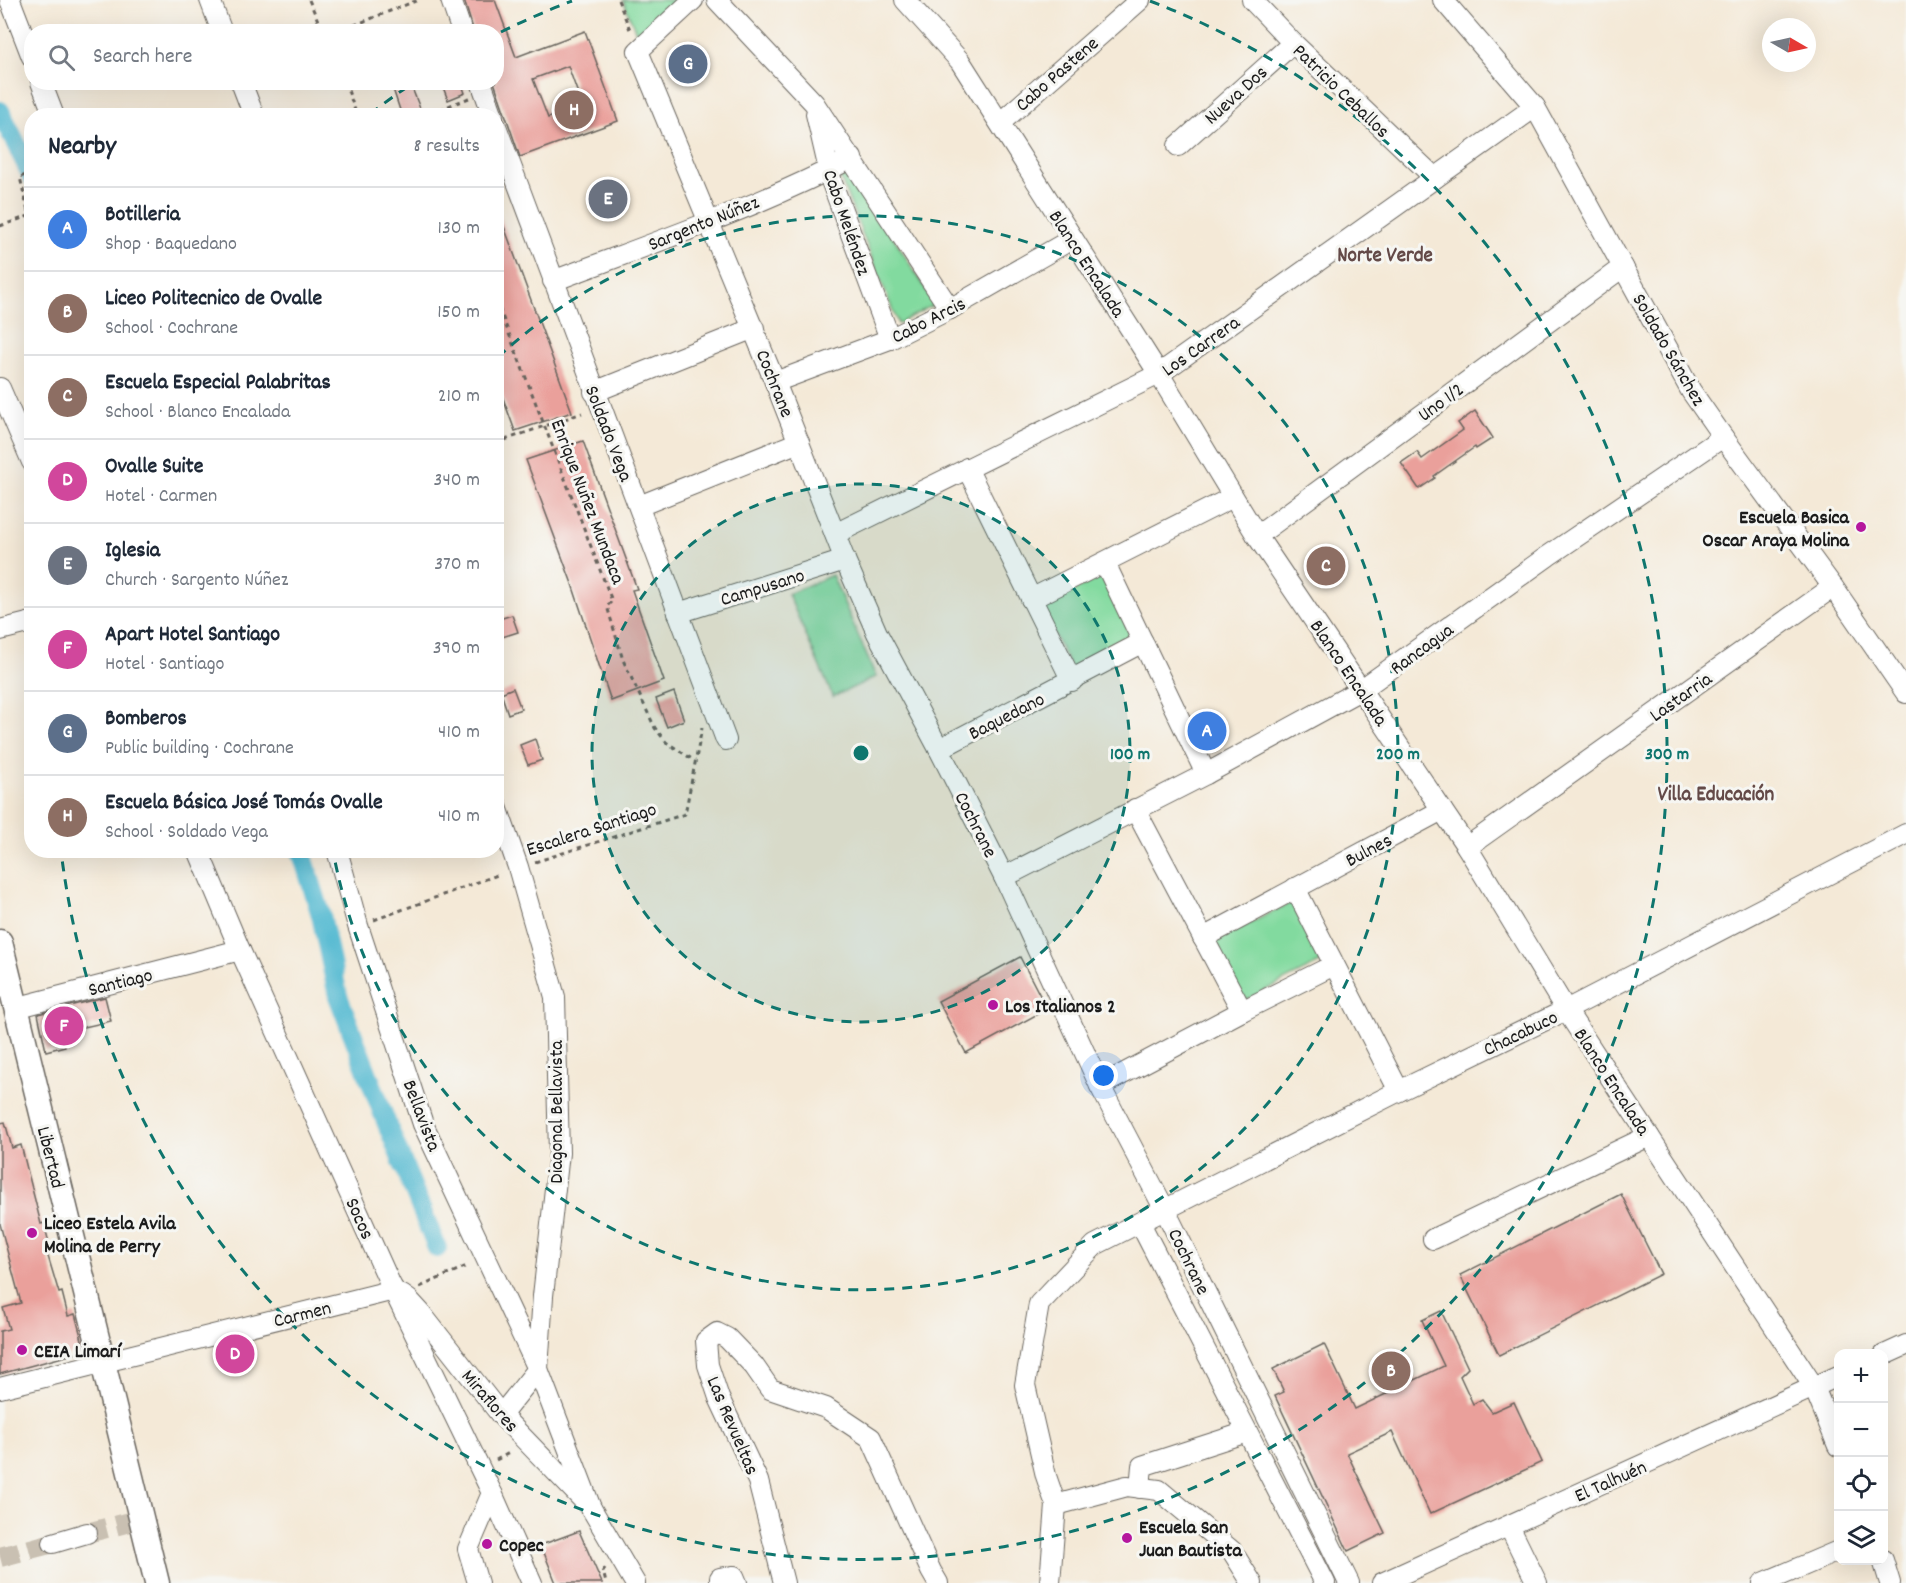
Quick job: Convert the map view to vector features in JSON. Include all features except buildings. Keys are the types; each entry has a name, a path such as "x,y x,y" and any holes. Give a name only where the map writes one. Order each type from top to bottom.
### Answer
{"main road":[{"name":"Libertad","path":"0,942 8,1010 103,1362 157,1583"}],"street":[{"path":"10,0 24,36"},
{"path":"210,0 219,24"},
{"path":"451,0 459,24"},
{"path":"638,51 693,0"},
{"name":"Cabo Meléndez","path":"717,0 814,103 950,309"},
{"name":"Blanco Encalada","path":"905,0 960,61 1159,374 1257,536 1467,847 1566,1010 1814,1387 1834,1434"},
{"name":"Cabo Pastene","path":"1000,123 1140,0"},
{"name":"Patricio Ceballos","path":"1252,0 1293,43 1435,178"},
{"name":"Soldado Sánchez","path":"1443,0 1535,107 1691,391 1833,587 1906,693"},
{"name":"Nueva Dos","path":"1178,146 1293,43"},
{"name":"Cochrane","path":"638,51 754,328 845,560 877,633 1004,877 1100,1086 1165,1210 1349,1583"},
{"path":"44,90 51,108"},
{"path":"244,90 251,108"},
{"path":"483,90 490,108"},
{"name":"Cabo Meléndez","path":"814,103 832,183 890,339"},
{"name":"Los Carrera","path":"835,534 1159,374 1535,107"},
{"name":"Soldado Vega","path":"504,148 726,740"},
{"name":"Sargento Núñez","path":"553,281 710,221 852,159"},
{"name":"Cabo Arcis","path":"776,382 890,339 950,309 1072,239"},
{"name":"Uno 1/2","path":"1257,536 1623,267"},
{"path":"597,399 754,328"},
{"path":"0,388 24,444"},
{"name":"Rancagua","path":"1004,877 1206,774 1362,689 1548,556 1723,437"},
{"path":"639,506 799,442"},
{"path":"968,468 1072,681"},
{"path":"1031,599 1233,497"},
{"name":"Campusano","path":"678,613 845,560"},
{"path":"1105,563 1206,774"},
{"name":"Lastarria","path":"1467,847 1833,587"},
{"path":"0,630 24,624"},
{"name":"Baquedano","path":"939,749 1143,642"},
{"path":"1135,809 1242,1011"},
{"name":"Bulnes","path":"1203,938 1442,810"},
{"name":"Diagonal Bellavista","path":"504,827 518,867 555,997 559,1154 543,1296 538,1368"},
{"name":"Chacabuco","path":"1056,1505 1046,1476 1025,1385 1039,1304 1095,1245 1399,1090 1566,1010 1906,834"},
{"name":"Socos","path":"201,858 240,950 394,1290 492,1493 532,1583"},
{"name":"Bellavista","path":"339,858 358,926 423,1124 538,1368"},
{"path":"1295,888 1399,1090"},
{"name":"Santiago","path":"8,1010 240,950"},
{"path":"1100,1086 1334,965"},
{"path":"1433,1239 1649,1137"},
{"name":"Cochrane","path":"1140,1223 1325,1583"},
{"name":"Miraflores","path":"394,1290 409,1300 420,1312 501,1415 591,1508"},
{"name":"Carmen","path":"0,1388 394,1290"},
{"name":"Las Revueltas","path":"784,1583 758,1481 719,1398 708,1365 706,1341 717,1334 727,1338 754,1366 770,1389 826,1408 871,1438 938,1583"},
{"path":"1888,1353 1906,1345"},
{"path":"501,1415 538,1368"},
{"name":"Miraflores","path":"538,1368 591,1508 635,1583"},
{"name":"El Talhuén","path":"1382,1583 1834,1378"},
{"path":"1140,1488 1142,1466 1247,1432"},
{"path":"1050,1583 1056,1505 1127,1486 1159,1491 1232,1551 1252,1583"},
{"path":"478,1583 468,1549 492,1493"},
{"path":"1509,1526 1537,1583"},
{"path":"53,1543 87,1533"},
{"path":"1763,1583 1834,1553"},
{"path":"1885,1565 1890,1583"},
{"path":"720,1583 720,1578 734,1576 737,1583"}],"path":[{"path":"309,0 320,24"},
{"path":"357,24 418,0"},
{"path":"618,0 638,51"},
{"path":"348,90 354,108"},
{"path":"439,108 476,90"},
{"path":"24,176 20,177 24,196"},
{"path":"0,226 24,217"},
{"name":"Enrique Nuñez Mundaca","path":"504,321 612,601 607,606 623,660 655,728 666,742 695,761"},
{"path":"504,440 544,426 597,399"},
{"name":"Escalera Santiago","path":"358,926 518,867 685,814 702,728"},
{"path":"417,1289 486,1257"},
{"path":"478,1466 529,1443"}],"green space":[{"path":"623,0 683,0 640,42"},
{"path":"849,166 935,304 898,324 839,175"},
{"path":"832,575 876,677 833,697 788,594"},
{"path":"1102,576 1135,640 1073,672 1040,607"},
{"path":"1294,901 1324,961 1242,1002 1213,942"}],"waterway":[{"path":"0,111 24,160"},
{"path":"303,858 321,915 338,996 437,1248"}],"tunnel":[{"path":"87,1533 141,1519"},
{"path":"0,1557 53,1543"}],"place":[{"name":"Bomberos","path":"688,64"},
{"name":"Escuela Básica José Tomás Ovalle","path":"574,110"},
{"name":"Iglesia","path":"608,199"},
{"name":"Escuela Basica Oscar Araya Molina","path":"1861,527"},
{"name":"Escuela Especial Palabritas","path":"1326,566"},
{"name":"Botilleria","path":"1207,731"},
{"name":"Los Italianos 2","path":"993,1005"},
{"name":"Apart Hotel Santiago","path":"64,1026"},
{"name":"Liceo Estela Avila Molina de Perry","path":"32,1233"},
{"name":"CEIA Limarí","path":"22,1350"},
{"name":"Ovalle Suite","path":"235,1354"},
{"name":"Liceo Politecnico de Ovalle","path":"1391,1371"},
{"name":"Escuela San Juan Bautista","path":"1127,1538"},
{"name":"Copec","path":"487,1544"}],"district":[{"name":"Norte Verde","path":"1385,254"},
{"name":"Villa Educación","path":"1716,793"}]}
